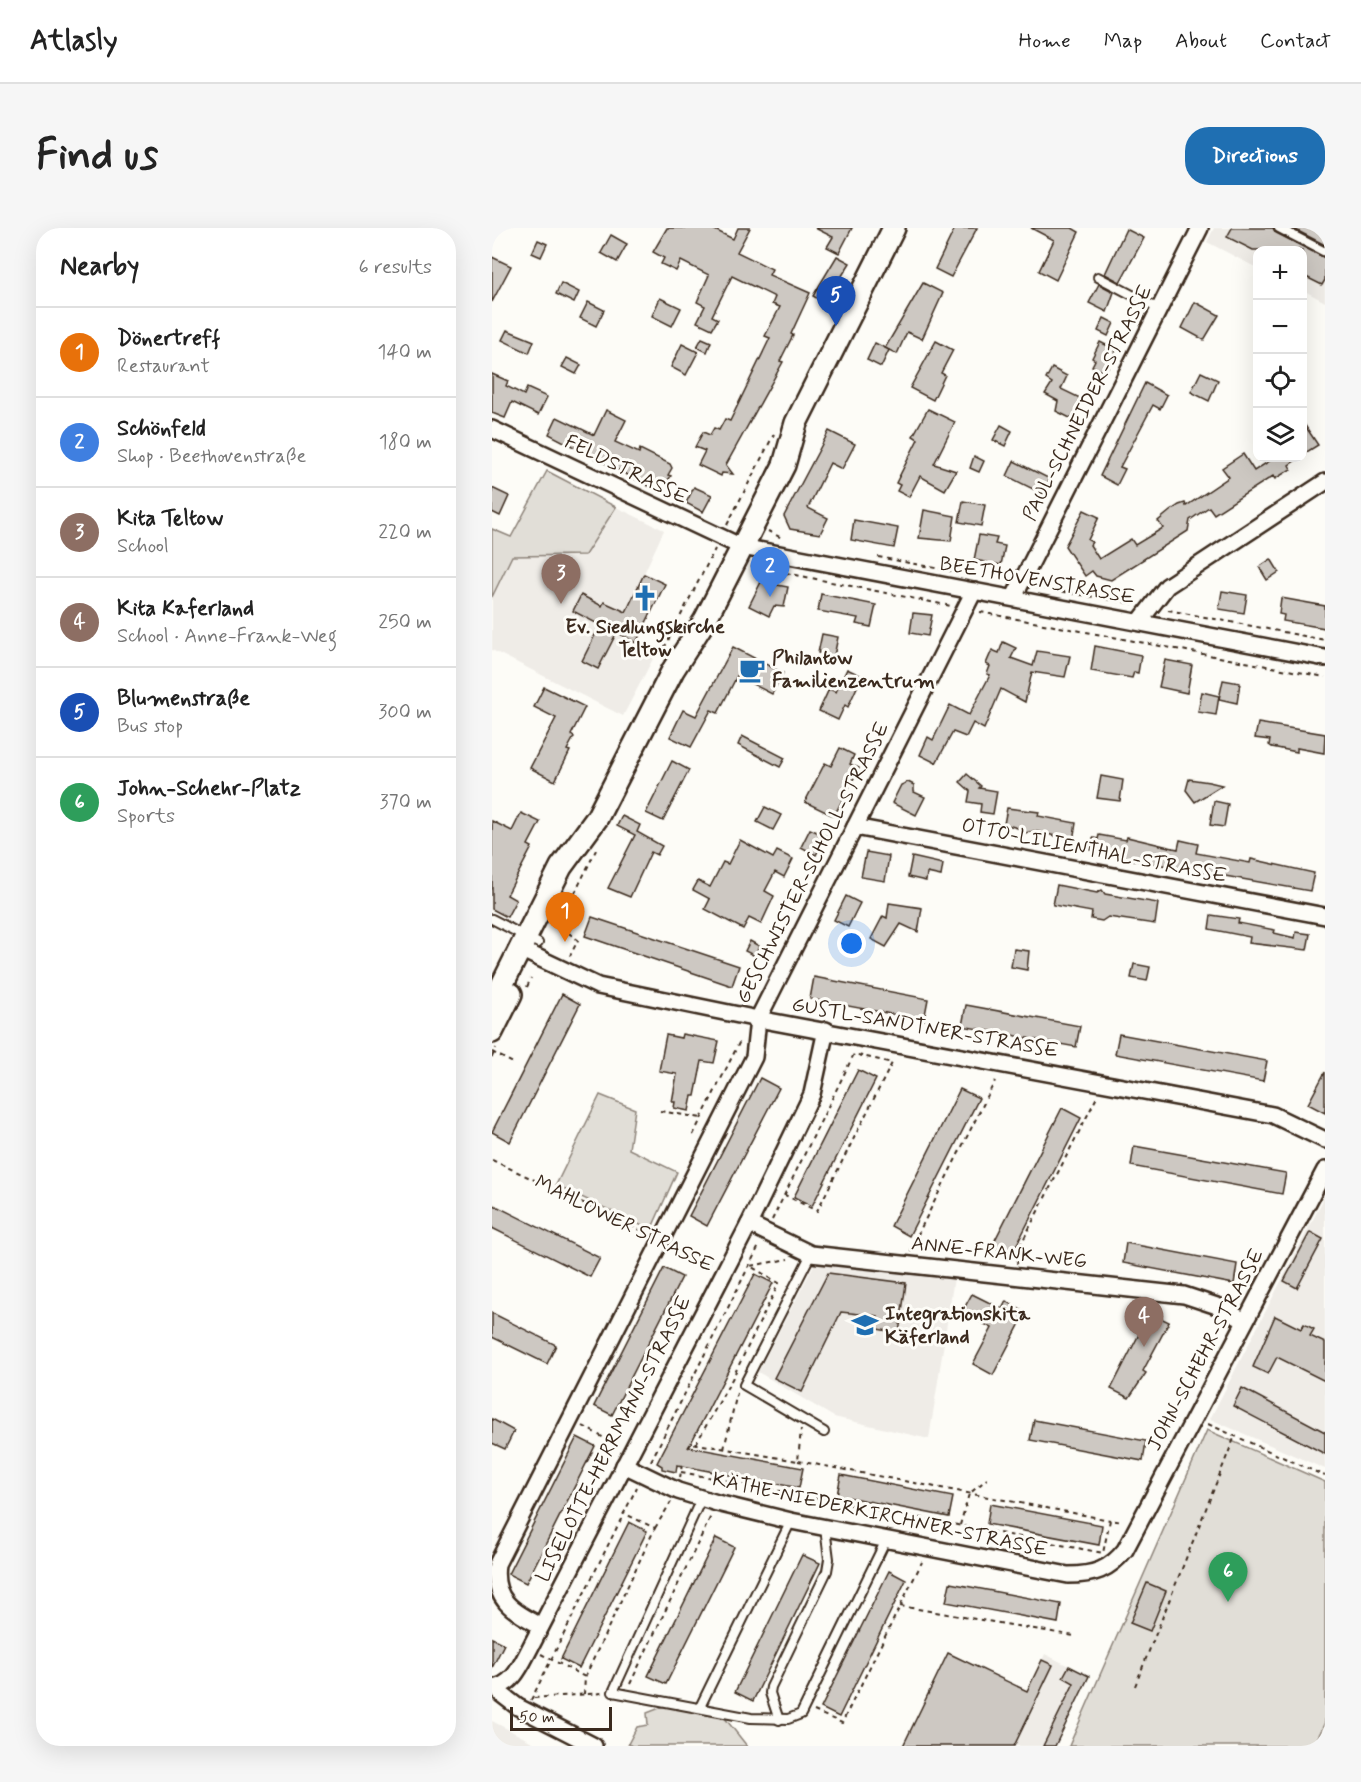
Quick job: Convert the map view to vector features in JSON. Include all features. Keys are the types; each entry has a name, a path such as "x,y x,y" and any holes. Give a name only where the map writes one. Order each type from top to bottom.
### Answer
{"main road":[{"path":"737,551 748,494 796,423 894,228"},
{"path":"492,1031 561,867 597,818 673,670 692,614 737,551 784,465 796,423"},
{"path":"495,992 529,946"}],"street":[{"name":"PAUL-SCHNEIDER-STRASSE","path":"1017,591 1200,228"},
{"name":"FELDSTRASSE","path":"492,429 737,551"},
{"path":"1140,621 1167,586 1325,482"},
{"name":"BEETHOVENSTRASSE","path":"737,551 975,583 1140,621 1325,658"},
{"name":"GESCHWISTER-SCHOLL-STRASSE","path":"541,1626 517,1613 499,1595 494,1581 497,1564 754,1057 758,1019 965,609 975,583"},
{"name":"OTTO-LILIENTHAL-STRASSE","path":"855,826 1325,916"},
{"name":"GUSTL-SANDTNER-STRASSE","path":"529,946 563,970 598,986 758,1019 1273,1115 1325,1140"},
{"name":"LISELOTTE-HERRMANN-STRASSE","path":"495,1693 514,1678 749,1224 812,1094 826,1030"},
{"name":"JOHN-SCHEHR-STRASSE","path":"1125,1550 1325,1170"},
{"name":"ANNE-FRANK-WEG","path":"749,1224 811,1254 1184,1295 1220,1307 1245,1321"},
{"name":"KÄTHE-NIEDERKIRCHNER-STRASSE","path":"627,1459 644,1475 701,1499 791,1521 1068,1575 1101,1572 1115,1562 1125,1550"},
{"path":"495,1693 594,1746"}],"lane":[{"path":"1279,228 1325,252"},
{"path":"1098,277 1159,309"},
{"path":"492,919 529,946"},
{"path":"811,1254 744,1385 824,1432"},
{"path":"701,1499 613,1692 751,1718 779,1720 793,1717 806,1708 886,1540"},
{"path":"700,1707 791,1521"},
{"path":"779,1720 770,1693 771,1687 827,1571 829,1559 825,1528"}],"path":[{"path":"762,525 779,538 788,541"},
{"path":"737,551 965,609 1325,677"},
{"path":"876,557 975,583"},
{"path":"1017,591 1151,607 1325,640"},
{"path":"555,922 578,940 563,970"},
{"path":"693,1135 744,1034"},
{"path":"492,1052 515,1064"},
{"path":"613,1692 531,1699 549,1659 750,1266 766,1232 854,1054 892,1063 817,1211 785,1194"},
{"path":"910,1264 912,1245 995,1081"},
{"path":"1015,1275 1020,1246 1097,1097"},
{"path":"660,1111 701,1118"},
{"name":"MAHLOWER STRASSE","path":"492,1160 662,1240 724,1272"},
{"path":"750,1266 811,1254"},
{"path":"696,1444 732,1379 779,1283 750,1266"},
{"path":"724,1449 738,1391"},
{"path":"571,1419 627,1459"},
{"path":"798,1461 802,1420"},
{"path":"1200,1421 1325,1476"},
{"path":"1135,1686 1235,1436"},
{"path":"688,1448 691,1443 798,1461 1127,1523"},
{"path":"681,1472 1103,1553 1110,1520"},
{"path":"960,1525 969,1494 987,1479"},
{"path":"584,1694 585,1677 655,1528 678,1491"},
{"path":"625,1694 717,1503"},
{"path":"623,1513 655,1528"},
{"path":"806,1708 842,1723 928,1548"},
{"path":"900,1606 1075,1636"},
{"path":"530,1648 585,1677"},
{"path":"1322,1746 1325,1738"}],"shaded area":[{"path":"1214,228 1325,228 1325,302 1307,292 1307,246 1253,246 1253,266 1207,242"},
{"path":"547,471 616,507 585,555 512,556 492,597 492,529 511,537"},
{"path":"616,507 664,530 617,632 656,653 623,716 492,650 492,597 512,555 585,555"},
{"path":"600,1095 635,1109 629,1149 677,1172 651,1230 556,1185"},
{"path":"1325,1196 1325,1469 1210,1419"},
{"name":"Integrationskita Käferland","path":"816,1261 954,1278 929,1439 834,1417 758,1372"},
{"path":"1207,1430 1325,1482 1325,1722 1314,1746 1069,1746"},
{"path":"948,1653 1027,1691 1045,1654 1089,1676 1055,1746 903,1746"},
{"path":"665,1706 724,1717 747,1746 632,1746 628,1744 637,1727 648,1725 647,1713"},
{"path":"492,1721 540,1746 492,1746"}],"building":[{"path":"667,228 711,228 733,239 738,228 750,228 737,252 772,269 769,275 810,293 780,361 783,362 726,465 733,474 722,473 721,476 698,465 705,451 695,447 703,432 710,435 714,428 719,430 725,419 730,421 770,338 765,336 780,307 772,304 775,297 732,276 712,316 718,319 712,329 697,322 705,306 697,302 709,275 681,261 676,271 661,264 664,258 653,252"},
{"path":"815,228 852,228 839,253 827,247 833,237"},
{"path":"955,228 977,228 951,277 935,269"},
{"path":"1031,228 1072,228 1079,232 1056,280 1039,271 1054,240"},
{"path":"1232,228 1273,228 1276,233 1301,246 1253,246 1253,250 1227,237"},
{"path":"1292,228 1325,228 1325,245"},
{"path":"1126,229 1144,238 1120,282 1105,274"},
{"path":"611,235 627,244 617,262 601,253"},
{"path":"538,240 547,244 541,257 532,253"},
{"path":"1307,249 1325,258 1325,280 1322,285 1307,278"},
{"path":"837,256 850,263 825,303 813,296"},
{"path":"492,257 511,266 492,302"},
{"path":"561,283 579,292 574,303 556,294"},
{"path":"923,283 943,293 922,339 907,332 897,354 885,348"},
{"path":"1099,284 1114,292 1107,312 1089,303"},
{"path":"660,298 681,308 672,326 652,316"},
{"path":"588,302 604,310 596,326 580,318"},
{"path":"1195,302 1219,315 1204,340 1182,328"},
{"path":"1104,318 1114,323 1108,336 1098,331"},
{"path":"507,330 534,341 529,353 502,340"},
{"path":"702,338 711,342 707,352 697,347"},
{"path":"936,341 953,350 941,373 945,375 933,400 910,388"},
{"path":"1100,342 1116,350 1105,373 1092,366 1095,360 1092,358"},
{"path":"875,343 889,350 881,367 867,360"},
{"path":"682,344 698,352 686,375 671,367"},
{"path":"567,358 581,365 576,374 562,367"},
{"path":"1052,368 1067,376 1061,389 1082,399 1072,419 1056,411 1058,401 1045,394 1052,383 1046,379"},
{"path":"1201,372 1218,380 1209,401 1191,392"},
{"path":"492,374 508,381 506,386 524,395 527,388 547,397 538,415 512,402 505,418 492,413"},
{"path":"1145,383 1167,395 1160,409 1153,405 1120,467 1125,469 1117,485 1100,476"},
{"path":"928,409 955,422 934,464 956,471 945,490 920,476 909,497 897,491 900,485 896,483 918,439 913,436"},
{"path":"606,410 626,420 615,442 639,453 640,449 670,464 672,468 668,475 671,476 660,492 549,434 557,417 594,435"},
{"path":"1001,425 1012,431 1005,446 993,440"},
{"path":"1307,428 1318,445 1307,452"},
{"path":"829,431 855,444 842,469 830,463 808,508 828,518 820,534 790,529 784,516"},
{"path":"1243,454 1254,471 1268,462 1293,462 1289,465 1291,469 1275,479 1273,476 1214,514 1209,507 1190,520 1188,531 1111,580 1096,576 1092,571 1085,576 1065,546 1084,510 1099,517 1088,540 1092,542 1090,545 1099,559 1131,539 1135,545 1163,528 1158,521 1170,511 1185,503 1186,506 1229,477 1222,468"},
{"path":"974,456 984,461 979,472 970,468"},
{"path":"1014,461 1050,479 1043,494 1007,476"},
{"path":"694,487 712,495 703,512 686,503"},
{"path":"492,488 509,496 500,516 492,512"},
{"path":"963,501 985,505 981,526 959,522"},
{"path":"924,510 955,516 951,541 919,538"},
{"path":"854,520 898,528 894,548 851,540"},
{"path":"979,535 997,538 995,544 1005,546 1001,565 974,560"},
{"path":"1271,559 1279,572 1267,580 1259,567"},
{"path":"644,574 665,584 636,643 617,632 598,669 582,661 600,625 573,611 581,595 602,606 604,602 626,612"},
{"path":"761,582 788,587 784,607 774,606 769,616 749,606"},
{"path":"1222,591 1247,595 1244,613 1219,609"},
{"path":"821,594 876,605 871,627 856,624 858,618 818,611"},
{"path":"1281,598 1325,606 1325,628 1283,621 1284,615 1279,614"},
{"path":"913,613 932,615 928,636 910,633"},
{"path":"822,634 838,637 834,656 818,653"},
{"path":"1003,642 1016,648 1011,658 1033,666 1037,651 1070,656 1065,677 1032,672 1025,702 1001,689 984,729 973,723 966,737 953,732 936,763 920,755 928,737 933,740 950,705 969,715 990,675 987,674 990,666 986,664 992,650 999,653"},
{"path":"1095,646 1141,655 1138,673 1134,672 1132,678 1091,671"},
{"path":"733,647 783,673 772,694 737,676 718,713 711,710 691,747 670,737 683,710 696,716"},
{"path":"1165,660 1192,665 1187,693 1159,687"},
{"path":"847,669 862,676 848,707 845,705 838,720 819,711 829,689 836,692"},
{"path":"1223,680 1240,683 1237,703 1219,699"},
{"path":"544,687 585,707 571,735 574,737 567,750 570,751 555,781 530,768 556,718 534,707"},
{"path":"1202,692 1219,696 1216,715 1198,712"},
{"path":"1258,723 1325,734 1324,753 1297,748 1297,752 1272,747 1269,745 1270,740 1255,738"},
{"path":"742,736 785,758 780,767 738,745"},
{"path":"840,748 854,755 850,764 859,768 834,816 805,802 825,763 831,766"},
{"path":"672,761 689,770 663,821 646,813"},
{"path":"967,774 981,786 979,788 997,791 993,814 980,812 981,804 968,802 970,791 960,782"},
{"path":"1101,776 1123,780 1120,801 1097,798"},
{"path":"1189,779 1222,785 1195,802 1186,790"},
{"path":"908,782 914,785 914,792 925,797 916,815 892,803 901,785"},
{"path":"1214,801 1228,804 1224,827 1210,825"},
{"path":"765,807 781,815 773,830 757,822"},
{"path":"1007,808 1039,812 1038,816 1076,823 1073,840 1034,831 1025,833 1021,829 1004,824"},
{"path":"521,813 540,822 528,845 532,847 507,895 516,900 507,917 492,909 492,821 512,831"},
{"path":"622,816 640,825 637,832 662,846 657,855 651,852 630,897 608,888 635,835 617,826"},
{"path":"810,829 826,836 816,855 801,847"},
{"path":"1099,835 1126,840 1127,837 1178,849 1180,840 1198,844 1196,853 1250,863 1251,859 1314,873 1310,891 1134,860 1091,850 1093,838 1098,839"},
{"path":"740,840 773,858 777,851 793,859 784,877 775,872 765,891 774,896 761,924 749,918 743,929 705,909 710,899 693,890 698,881 710,887 723,862 728,864"},
{"path":"866,852 889,856 885,881 861,877"},
{"path":"912,857 943,864 941,876 927,873 926,881 908,877"},
{"path":"1057,885 1097,893 1102,890 1105,894 1158,903 1155,924 1108,917 1102,921 1091,919 1092,912 1053,905"},
{"path":"846,896 860,903 848,927 834,920"},
{"path":"889,903 922,908 918,932 901,924 886,947 871,939 883,916 887,918"},
{"path":"1211,915 1239,919 1238,923 1275,930 1274,933 1295,938 1296,932 1310,934 1307,950 1249,943 1250,937 1209,929"},
{"path":"592,917 739,966 732,986 585,936"},
{"path":"750,941 759,946 755,956 745,951"},
{"path":"1014,949 1029,951 1027,970 1011,967"},
{"path":"1134,964 1150,967 1147,981 1131,978"},
{"path":"814,977 928,999 924,1020 810,999"},
{"path":"562,994 580,1004 510,1142 492,1132"},
{"path":"966,1005 1080,1026 1076,1047 962,1026"},
{"path":"682,1034 719,1041 714,1063 702,1061 695,1096 692,1096 689,1111 674,1108 675,1102 672,1102 677,1074 659,1071 666,1035 681,1038"},
{"path":"1119,1034 1267,1061 1263,1081 1115,1054"},
{"path":"858,1070 876,1079 812,1206 794,1197"},
{"path":"1325,1072 1325,1113 1308,1104"},
{"path":"760,1078 779,1088 707,1226 689,1216"},
{"path":"960,1089 979,1098 909,1236 891,1226"},
{"path":"1062,1108 1081,1118 1011,1256 992,1246"},
{"path":"1134,1146 1286,1173 1282,1194 1131,1166"},
{"path":"492,1204 600,1258 590,1277 492,1228"},
{"path":"1310,1232 1323,1239 1297,1288 1284,1281"},
{"path":"1126,1243 1237,1264 1234,1284 1123,1263"},
{"path":"664,1268 682,1277 612,1415 594,1406"},
{"path":"828,1273 906,1283 899,1333 877,1329 878,1316 841,1312 802,1392 774,1378"},
{"path":"755,1274 773,1283 689,1447 803,1468 799,1488 677,1465 676,1472 662,1469 662,1466 657,1463"},
{"path":"972,1294 1002,1309 1006,1301 1026,1312 993,1375 973,1364 992,1328 962,1312"},
{"path":"492,1313 556,1345 547,1364 492,1337"},
{"path":"1150,1313 1169,1322 1143,1371 1146,1373 1129,1398 1111,1389"},
{"path":"1275,1316 1301,1329 1304,1324 1314,1329 1310,1336 1325,1343 1325,1381 1277,1357 1268,1374 1253,1367"},
{"path":"1242,1388 1325,1432 1325,1454 1233,1406"},
{"path":"492,1419 514,1431 505,1449 492,1443"},
{"path":"1034,1420 1146,1441 1143,1461 1030,1440"},
{"path":"577,1437 595,1446 526,1583 508,1574"},
{"path":"841,1475 953,1497 949,1517 837,1495"},
{"path":"990,1504 1102,1525 1099,1545 987,1524"},
{"path":"629,1522 647,1531 579,1668 561,1659"},
{"path":"716,1538 734,1547 666,1684 648,1676"},
{"path":"802,1555 820,1563 753,1701 735,1692"},
{"path":"889,1571 906,1580 839,1717 821,1708"},
{"path":"950,1583 1061,1604 1058,1623 946,1602"},
{"path":"1147,1583 1166,1591 1150,1631 1130,1623"},
{"path":"492,1638 504,1644 492,1668"},
{"path":"948,1653 1027,1691 1042,1660 1053,1665 1014,1746 903,1746"},
{"path":"1069,1666 1089,1676 1055,1746 1043,1746 1074,1683 1063,1677"}],"place":[{"name":"Blumenstraße","path":"836,326"},
{"name":"Schönfeld","path":"770,597"},
{"name":"Ev. Siedlungskirche Teltow","path":"645,598"},
{"name":"Kita Teltow","path":"561,604"},
{"name":"Philantow Familienzentrum","path":"752,670"},
{"name":"Dönertreff","path":"565,942"},
{"name":"Integrationskita Käferland","path":"865,1325"},
{"name":"Kita Kaferland","path":"1144,1347"},
{"name":"John-Schehr-Platz","path":"1228,1602"}]}
